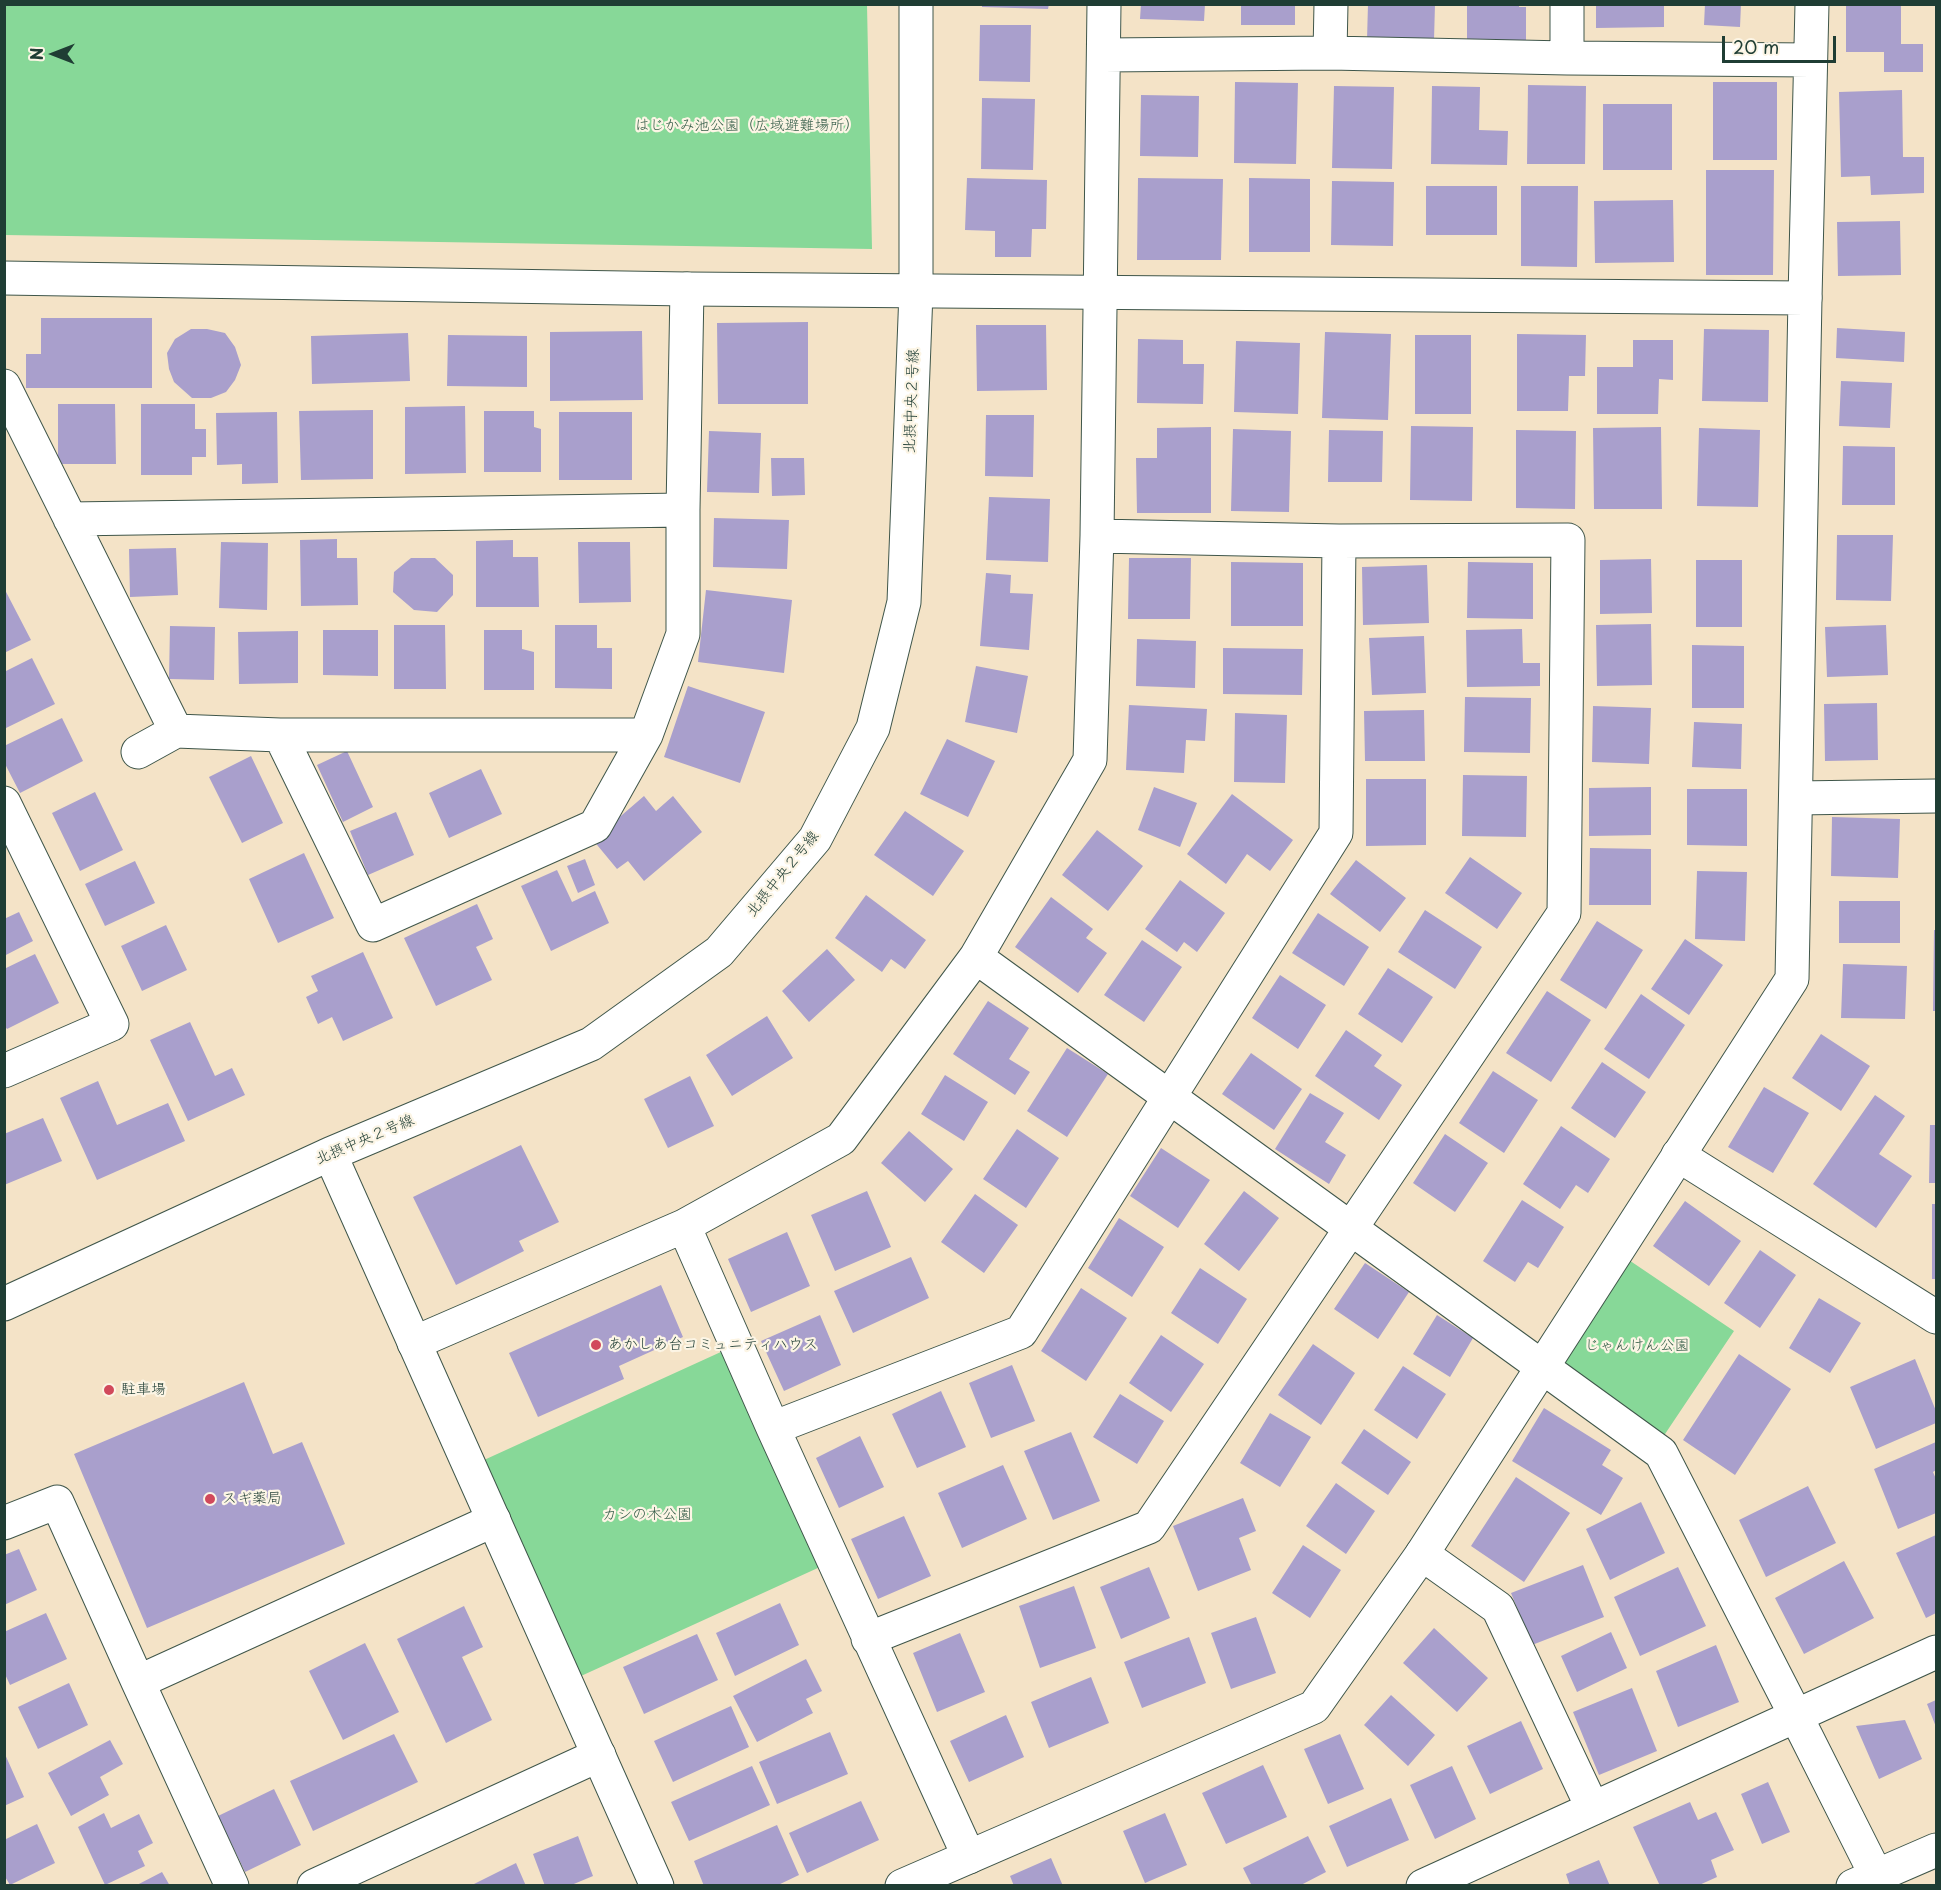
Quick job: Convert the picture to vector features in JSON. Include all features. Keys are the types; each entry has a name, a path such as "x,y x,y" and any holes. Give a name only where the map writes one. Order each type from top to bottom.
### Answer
{"street":[{"name":"北摂中央２号線","path":"4,1304 330,1154 591,1044 719,952 815,839 873,728 904,602 916,292 916,4"},
{"path":"414,1343 684,1226 841,1139 976,957 1090,760 1097,536 1104,4"},
{"path":"1330,4 1330,53"},
{"path":"1567,4 1567,58"},
{"path":"902,1886 1314,1707 1422,1554 1792,979 1804,298 1812,4"},
{"path":"1104,55 1330,53 1810,60"},
{"path":"4,278 687,290 1804,298"},
{"path":"280,735 374,926 595,826 646,735 683,634 687,290"},
{"path":"4,386 176,731"},
{"path":"70,519 683,510"},
{"path":"868,1639 1149,1527 1564,913 1568,540 1339,541 1097,536"},
{"path":"773,1428 1021,1332 1336,833 1339,541"},
{"path":"138,752 176,731 280,735 646,735"},
{"path":"1796,798 1936,796"},
{"path":"4,803 112,1024 4,1071"},
{"path":"976,957 1661,1453 1796,1716 1864,1880 1936,1850"},
{"path":"330,1154 657,1886"},
{"path":"1678,1155 1936,1317"},
{"path":"684,1226 868,1639 969,1857"},
{"path":"4,1523 57,1502 232,1886"},
{"path":"138,1682 494,1520"},
{"path":"1422,1554 1498,1608 1592,1807"},
{"path":"1423,1886 1936,1652"},
{"path":"314,1886 599,1755"}],"green space":[{"name":"はじかみ池公園（広域避難場所）","path":"5,4 867,5 872,249 5,235"},
{"name":"じゃんけん公園","path":"1617,1252 1734,1331 1663,1437 1542,1369"},
{"name":"カシの木公園","path":"723,1351 820,1567 581,1676 484,1460"}],"building":[{"path":"982,4 1049,4 1048,9 982,7"},
{"path":"1141,4 1205,4 1204,21 1140,19"},
{"path":"1241,4 1295,4 1295,25 1241,25"},
{"path":"1368,4 1435,4 1434,40 1367,40"},
{"path":"1467,4 1519,4 1519,7 1526,7 1526,44 1467,44"},
{"path":"1596,4 1664,4 1664,27 1596,28"},
{"path":"1705,4 1741,4 1740,27 1704,25"},
{"path":"1846,4 1901,4 1901,44 1923,44 1923,72 1884,72 1884,52 1846,52"},
{"path":"980,25 1031,25 1030,82 979,81"},
{"path":"1235,82 1298,83 1296,164 1234,163"},
{"path":"1713,82 1777,82 1777,160 1713,160"},
{"path":"1528,85 1586,86 1585,164 1527,164"},
{"path":"1334,86 1394,87 1392,169 1332,168"},
{"path":"1432,86 1480,87 1479,130 1508,131 1507,165 1431,164"},
{"path":"1902,90 1903,157 1924,157 1924,193 1871,195 1870,176 1841,177 1839,92"},
{"path":"1141,95 1199,96 1198,157 1140,156"},
{"path":"982,98 1035,99 1033,170 981,169"},
{"path":"1603,104 1672,104 1672,170 1603,170"},
{"path":"1706,170 1774,170 1773,275 1706,275"},
{"path":"967,178 1047,180 1046,229 1032,229 1031,257 995,257 995,231 965,230"},
{"path":"1138,178 1223,179 1221,260 1137,260"},
{"path":"1249,178 1310,179 1310,252 1249,252"},
{"path":"1332,181 1394,182 1393,246 1331,245"},
{"path":"1426,186 1497,186 1497,235 1426,235"},
{"path":"1521,186 1578,186 1577,267 1521,266"},
{"path":"1673,200 1674,262 1595,263 1594,201"},
{"path":"1900,221 1901,275 1838,276 1837,222"},
{"path":"41,318 152,318 152,388 26,388 26,354 41,354"},
{"path":"808,322 808,404 718,404 717,323"},
{"path":"976,325 1046,325 1047,390 977,391"},
{"path":"1837,328 1905,332 1904,362 1836,358"},
{"path":"191,329 207,329 225,333 235,347 241,365 235,380 226,392 211,398 192,398 174,382 169,369 167,353 175,339"},
{"path":"1704,329 1769,330 1768,402 1702,401"},
{"path":"642,331 643,400 550,401 550,332"},
{"path":"1325,332 1391,334 1388,420 1322,418"},
{"path":"408,333 410,381 312,384 311,336"},
{"path":"1517,334 1586,335 1585,376 1569,376 1568,411 1517,411"},
{"path":"448,335 527,336 527,387 447,386"},
{"path":"1415,335 1471,335 1471,414 1415,414"},
{"path":"1138,339 1183,340 1183,364 1204,364 1203,404 1137,403"},
{"path":"1633,340 1673,340 1673,380 1659,379 1658,414 1597,414 1597,367 1633,367"},
{"path":"1236,341 1300,343 1298,414 1234,412"},
{"path":"1841,381 1892,383 1890,428 1839,426"},
{"path":"58,404 115,404 116,464 58,464"},
{"path":"141,404 195,404 195,429 206,429 206,457 192,457 192,475 141,475"},
{"path":"465,406 466,473 405,474 405,407"},
{"path":"373,410 373,479 301,480 299,411"},
{"path":"484,411 534,411 534,427 541,429 541,472 484,472"},
{"path":"277,412 278,483 242,484 242,464 217,465 216,413"},
{"path":"559,412 632,412 632,480 559,480"},
{"path":"986,415 1034,415 1033,477 985,476"},
{"path":"1411,426 1473,427 1472,501 1410,500"},
{"path":"1211,427 1211,513 1137,513 1136,458 1157,458 1157,428"},
{"path":"1661,427 1662,509 1594,509 1593,428"},
{"path":"1699,428 1760,430 1758,507 1697,506"},
{"path":"1233,429 1291,431 1289,512 1231,511"},
{"path":"1329,430 1383,431 1382,482 1328,482"},
{"path":"1516,430 1576,431 1575,509 1516,508"},
{"path":"709,431 761,433 759,493 707,492"},
{"path":"1843,446 1895,447 1895,505 1842,505"},
{"path":"771,458 804,458 805,495 772,496"},
{"path":"989,497 1050,499 1048,562 986,560"},
{"path":"714,518 789,520 787,569 713,567"},
{"path":"1837,535 1893,535 1891,601 1836,600"},
{"path":"337,539 337,558 357,558 358,605 301,606 300,540"},
{"path":"513,540 513,557 538,557 539,607 476,607 476,541"},
{"path":"221,542 268,543 267,610 219,608"},
{"path":"578,542 630,542 631,602 579,603"},
{"path":"176,548 178,595 130,597 129,549"},
{"path":"411,558 435,558 453,575 453,595 437,612 414,610 393,592 394,572"},
{"path":"1129,558 1191,558 1190,619 1128,619"},
{"path":"1651,559 1652,613 1600,614 1600,560"},
{"path":"1696,560 1742,560 1742,627 1696,627"},
{"path":"1231,562 1303,563 1303,626 1231,626"},
{"path":"1468,562 1533,563 1533,619 1467,618"},
{"path":"1427,565 1429,623 1363,625 1362,567"},
{"path":"986,573 1011,575 1010,593 1033,594 1029,650 980,646"},
{"path":"4,588 31,640 4,653"},
{"path":"706,590 792,600 784,673 698,662"},
{"path":"1651,624 1652,685 1597,686 1596,625"},
{"path":"394,625 445,625 446,689 394,689"},
{"path":"555,625 597,625 597,648 612,648 612,689 555,688"},
{"path":"1886,625 1888,675 1827,677 1825,627"},
{"path":"170,626 215,627 214,680 169,679"},
{"path":"1522,629 1523,663 1540,663 1540,686 1467,687 1466,630"},
{"path":"323,630 378,630 378,676 323,675"},
{"path":"484,630 522,630 522,649 534,652 534,690 484,690"},
{"path":"298,631 298,683 239,684 238,632"},
{"path":"1424,636 1426,693 1372,695 1369,638"},
{"path":"1137,639 1196,641 1195,688 1136,686"},
{"path":"1692,645 1744,646 1744,708 1692,708"},
{"path":"1223,648 1303,649 1302,695 1223,694"},
{"path":"32,658 55,704 4,729 4,672"},
{"path":"976,666 1028,676 1017,733 965,722"},
{"path":"688,686 765,712 740,783 664,757"},
{"path":"1465,697 1531,698 1530,753 1464,752"},
{"path":"1877,703 1878,760 1825,761 1824,704"},
{"path":"1129,705 1207,709 1205,741 1186,740 1184,773 1126,770"},
{"path":"1593,706 1651,708 1649,764 1592,762"},
{"path":"1424,710 1425,761 1365,761 1364,711"},
{"path":"1235,713 1287,715 1285,783 1234,782"},
{"path":"62,718 83,761 20,793 4,762 4,746"},
{"path":"1694,722 1742,724 1741,769 1692,767"},
{"path":"947,739 995,761 968,817 920,794"},
{"path":"347,751 373,807 343,822 317,765"},
{"path":"251,756 283,823 242,843 209,777"},
{"path":"481,769 502,814 449,838 429,793"},
{"path":"1463,775 1527,776 1526,837 1462,836"},
{"path":"1366,779 1426,779 1426,845 1366,846"},
{"path":"1154,787 1197,803 1180,847 1138,830"},
{"path":"1651,787 1651,835 1589,836 1589,788"},
{"path":"1687,789 1747,789 1747,846 1687,845"},
{"path":"95,792 123,850 80,871 52,813"},
{"path":"1232,794 1293,840 1270,871 1247,854 1226,884 1187,854"},
{"path":"644,796 656,811 673,796 702,832 644,881 628,861 617,869 593,840"},
{"path":"905,811 964,851 933,896 874,855"},
{"path":"396,812 414,855 368,875 350,831"},
{"path":"1832,817 1900,819 1898,878 1831,876"},
{"path":"1097,830 1143,866 1108,911 1062,875"},
{"path":"1590,848 1651,849 1651,905 1589,905"},
{"path":"304,853 334,918 278,943 249,879"},
{"path":"1470,857 1522,893 1497,929 1445,893"},
{"path":"585,859 595,885 578,893 567,866"},
{"path":"1356,860 1406,898 1380,932 1330,894"},
{"path":"135,861 155,903 105,926 85,884"},
{"path":"557,870 572,902 595,891 609,923 551,951 521,886"},
{"path":"1697,871 1747,872 1745,941 1695,939"},
{"path":"1180,880 1225,913 1197,952 1184,942 1177,952 1145,929"},
{"path":"866,895 926,940 905,969 891,959 882,972 835,938"},
{"path":"1051,897 1093,929 1086,938 1107,953 1078,993 1015,947"},
{"path":"1839,901 1900,901 1900,943 1839,943"},
{"path":"477,904 493,939 476,947 492,980 436,1006 404,938"},
{"path":"1425,910 1482,947 1455,989 1398,952"},
{"path":"19,912 33,941 4,956 4,919"},
{"path":"1318,913 1369,947 1344,986 1292,953"},
{"path":"1597,921 1643,950 1606,1009 1560,980"},
{"path":"166,925 187,970 142,991 121,946"},
{"path":"1934,930 1936,930 1936,1011 1933,1011"},
{"path":"1685,939 1723,965 1689,1015 1651,989"},
{"path":"1142,940 1182,967 1144,1022 1104,995"},
{"path":"827,949 855,980 809,1022 782,991"},
{"path":"363,952 393,1018 343,1041 332,1017 318,1024 306,997 318,991 311,976"},
{"path":"35,954 59,1003 7,1029 4,1025 4,969"},
{"path":"1843,964 1907,966 1905,1019 1841,1018"},
{"path":"1388,968 1433,997 1402,1043 1358,1014"},
{"path":"1280,975 1326,1005 1298,1049 1252,1018"},
{"path":"1547,991 1591,1020 1551,1082 1506,1053"},
{"path":"1641,994 1685,1025 1649,1079 1604,1049"},
{"path":"988,1001 1029,1028 1009,1059 1030,1072 1015,1095 953,1054"},
{"path":"767,1016 793,1058 732,1096 706,1055"},
{"path":"190,1022 215,1076 232,1068 245,1095 188,1121 150,1040"},
{"path":"1346,1030 1382,1055 1374,1066 1402,1085 1379,1120 1315,1076"},
{"path":"1821,1034 1870,1066 1841,1111 1792,1078"},
{"path":"1067,1048 1108,1074 1067,1137 1027,1111"},
{"path":"1251,1053 1302,1089 1274,1130 1222,1094"},
{"path":"1602,1062 1646,1092 1615,1138 1571,1108"},
{"path":"1493,1071 1538,1100 1504,1153 1459,1123"},
{"path":"945,1075 988,1102 964,1141 921,1114"},
{"path":"690,1076 714,1126 668,1148 644,1099"},
{"path":"98,1081 117,1125 168,1103 185,1141 97,1180 60,1098"},
{"path":"1764,1087 1809,1113 1773,1173 1728,1147"},
{"path":"1310,1093 1344,1113 1325,1142 1346,1155 1329,1184 1275,1149"},
{"path":"1875,1095 1905,1116 1879,1154 1912,1176 1876,1228 1813,1184"},
{"path":"43,1118 62,1161 4,1185 4,1134"},
{"path":"1930,1125 1936,1125 1936,1183 1929,1183"},
{"path":"1561,1126 1610,1159 1588,1193 1576,1185 1560,1209 1523,1184"},
{"path":"1017,1129 1059,1158 1026,1208 983,1179"},
{"path":"909,1131 953,1169 925,1202 881,1163"},
{"path":"1445,1134 1488,1163 1455,1212 1413,1183"},
{"path":"521,1145 559,1222 519,1241 524,1251 456,1285 413,1197"},
{"path":"1161,1148 1210,1180 1178,1228 1130,1196"},
{"path":"867,1191 891,1247 835,1271 811,1215"},
{"path":"1244,1191 1279,1218 1239,1271 1204,1244"},
{"path":"975,1194 1018,1225 984,1273 941,1242"},
{"path":"1522,1200 1564,1227 1538,1268 1528,1262 1515,1282 1483,1261"},
{"path":"1685,1201 1741,1241 1709,1286 1653,1246"},
{"path":"1932,1204 1936,1204 1936,1279 1932,1279"},
{"path":"1119,1218 1164,1247 1132,1297 1088,1268"},
{"path":"787,1232 810,1286 751,1312 728,1259"},
{"path":"1760,1250 1796,1275 1760,1328 1724,1303"},
{"path":"911,1257 929,1298 853,1333 834,1291"},
{"path":"1365,1263 1409,1292 1378,1339 1334,1309"},
{"path":"1200,1268 1247,1299 1218,1344 1171,1313"},
{"name":"あかしあ台コミュニティハウス","path":"661,1285 683,1337 619,1366 624,1379 538,1417 509,1353"},
{"path":"1081,1288 1127,1318 1086,1381 1041,1351"},
{"path":"1819,1298 1861,1323 1830,1373 1789,1348"},
{"path":"820,1315 841,1365 784,1391 761,1341"},
{"path":"1437,1315 1473,1338 1450,1377 1413,1354"},
{"path":"1161,1335 1204,1364 1171,1412 1129,1383"},
{"path":"1313,1344 1355,1373 1321,1425 1278,1395"},
{"path":"1739,1354 1791,1389 1735,1475 1683,1440"},
{"path":"1915,1359 1936,1411 1936,1423 1876,1449 1850,1387"},
{"path":"1012,1365 1035,1421 991,1438 969,1383"},
{"path":"1403,1366 1446,1394 1417,1439 1374,1410"},
{"name":"スギ薬局","path":"244,1382 273,1454 302,1442 345,1544 147,1628 74,1454"},
{"path":"941,1391 966,1447 917,1468 892,1414"},
{"path":"1120,1394 1164,1421 1137,1464 1093,1437"},
{"path":"1544,1408 1611,1450 1602,1465 1623,1478 1601,1515 1512,1461"},
{"path":"1270,1413 1311,1437 1280,1487 1240,1463"},
{"path":"1364,1429 1411,1462 1388,1495 1341,1463"},
{"path":"1071,1432 1100,1501 1053,1520 1024,1451"},
{"path":"860,1436 884,1487 839,1508 816,1458"},
{"path":"1936,1442 1936,1470 1933,1472 1936,1479 1936,1513 1898,1529 1874,1469"},
{"path":"1003,1465 1027,1519 962,1548 938,1493"},
{"path":"1516,1477 1570,1513 1524,1582 1471,1546"},
{"path":"1336,1483 1375,1511 1346,1554 1306,1526"},
{"path":"1808,1486 1836,1543 1766,1577 1739,1520"},
{"path":"1243,1498 1256,1531 1239,1538 1251,1570 1198,1591 1173,1526"},
{"path":"1641,1502 1665,1553 1610,1580 1586,1529"},
{"path":"904,1516 931,1576 878,1599 851,1539"},
{"path":"1936,1535 1936,1613 1926,1618 1896,1553"},
{"path":"1303,1545 1341,1570 1310,1618 1272,1593"},
{"path":"19,1549 37,1590 4,1605 4,1555"},
{"path":"1844,1561 1874,1618 1804,1654 1775,1598"},
{"path":"1583,1565 1604,1617 1532,1645 1511,1593"},
{"path":"1149,1567 1170,1618 1121,1639 1100,1587"},
{"path":"1678,1567 1706,1626 1640,1656 1614,1597"},
{"path":"1074,1586 1096,1648 1040,1668 1019,1606"},
{"path":"780,1603 799,1645 735,1676 716,1633"},
{"path":"464,1606 483,1647 462,1657 492,1720 446,1743 397,1639"},
{"path":"46,1613 67,1659 10,1685 4,1672 4,1632"},
{"path":"1256,1617 1276,1673 1231,1689 1211,1633"},
{"path":"1434,1628 1488,1678 1457,1712 1403,1663"},
{"path":"1611,1632 1627,1668 1577,1692 1561,1656"},
{"path":"960,1633 985,1692 937,1712 913,1653"},
{"path":"697,1634 718,1680 644,1714 623,1667"},
{"path":"1189,1637 1206,1683 1142,1708 1124,1662"},
{"path":"365,1643 399,1712 343,1740 309,1671"},
{"path":"1716,1645 1739,1702 1678,1727 1656,1671"},
{"path":"806,1659 822,1691 806,1699 813,1713 757,1742 733,1696"},
{"path":"1091,1677 1109,1723 1049,1748 1031,1702"},
{"path":"69,1683 88,1725 38,1749 18,1707"},
{"path":"1632,1688 1657,1751 1599,1775 1573,1712"},
{"path":"1391,1695 1435,1735 1408,1766 1364,1725"},
{"path":"1936,1700 1936,1727 1927,1704"},
{"path":"731,1706 749,1747 673,1782 654,1741"},
{"path":"1006,1715 1024,1757 969,1782 950,1741"},
{"path":"1905,1720 1922,1759 1879,1779 1856,1726"},
{"path":"1521,1721 1543,1769 1490,1794 1467,1746"},
{"path":"830,1732 848,1774 777,1804 759,1762"},
{"path":"394,1734 418,1782 313,1831 290,1781"},
{"path":"1340,1734 1364,1789 1328,1804 1304,1749"},
{"path":"110,1740 123,1764 100,1777 109,1795 71,1816 48,1773"},
{"path":"4,1752 24,1797 4,1806"},
{"path":"1263,1765 1287,1817 1226,1844 1202,1793"},
{"path":"752,1766 770,1805 689,1841 671,1802"},
{"path":"1452,1766 1476,1819 1435,1839 1410,1785"},
{"path":"1768,1782 1790,1832 1762,1844 1741,1794"},
{"path":"274,1789 301,1845 245,1872 218,1816"},
{"path":"1391,1798 1409,1840 1347,1867 1329,1826"},
{"path":"861,1801 879,1840 807,1873 789,1833"},
{"path":"1690,1802 1698,1820 1716,1812 1734,1850 1711,1860 1717,1877 1697,1886 1660,1886 1633,1827"},
{"path":"104,1813 111,1828 139,1814 153,1843 138,1851 145,1866 105,1885 78,1827"},
{"path":"1165,1813 1187,1865 1145,1883 1123,1831"},
{"path":"37,1824 55,1863 10,1885 4,1875 4,1840"},
{"path":"777,1825 799,1875 776,1886 704,1886 694,1861"},
{"path":"578,1836 593,1876 569,1886 545,1886 533,1854"},
{"path":"1308,1836 1326,1872 1299,1886 1252,1886 1243,1868"},
{"path":"1051,1858 1063,1886 1014,1886 1010,1876"},
{"path":"1599,1860 1610,1886 1570,1886 1566,1874"},
{"path":"516,1863 526,1886 470,1886"},
{"path":"162,1872 170,1886 135,1886"}],"place":[{"name":"あかしあ台コミュニティハウス","path":"596,1345"},
{"name":"駐車場","path":"109,1390"},
{"name":"スギ薬局","path":"210,1499"}]}
